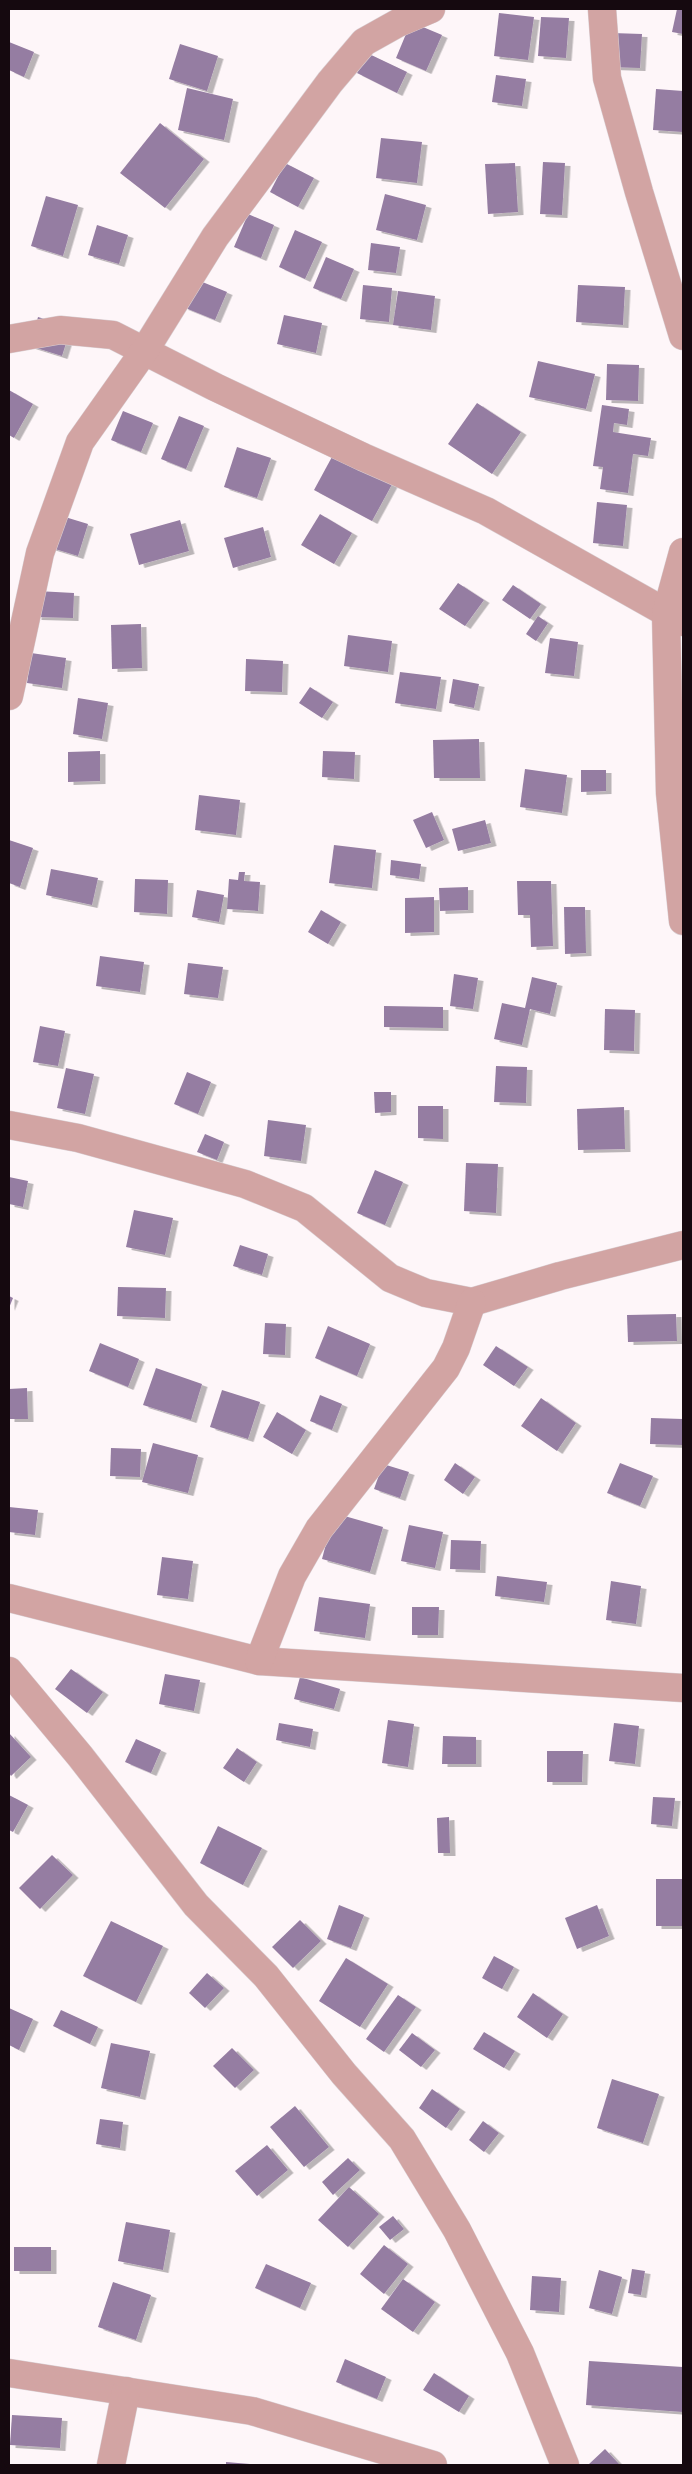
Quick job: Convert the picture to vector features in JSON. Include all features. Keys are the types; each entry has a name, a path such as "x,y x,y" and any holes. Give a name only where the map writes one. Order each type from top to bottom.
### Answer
{"street":[{"path":"9,696 40,553 80,442 145,350 215,237 330,82 364,42 398,23 431,9"},
{"path":"602,9 607,78 638,192 683,336"},
{"path":"9,339 60,330 113,335 215,387 363,457 486,511 675,618"},
{"path":"683,552 675,618 670,793 683,921"},
{"path":"9,1125 87,1140 254,1188 304,1208 390,1278 426,1293 472,1302 560,1276 683,1245"},
{"path":"259,1661 292,1576 319,1529 446,1368 456,1348 472,1302"},
{"path":"9,1598 259,1661 683,1688"},
{"path":"9,1671 80,1756 196,1905 266,1976 344,2074 402,2139 457,2230 520,2353 565,2465"},
{"path":"9,2373 252,2411 433,2465"},
{"path":"110,2465 126,2391"}],"building":[{"path":"677,9 683,9 683,34 672,32"},
{"path":"499,13 534,17 528,60 494,56"},
{"path":"541,17 569,18 566,58 538,56"},
{"path":"411,22 442,35 426,71 396,58"},
{"path":"612,33 642,34 640,68 610,67"},
{"path":"9,42 34,52 24,77 9,70"},
{"path":"180,44 218,56 207,91 169,79"},
{"path":"367,53 407,72 397,93 357,73"},
{"path":"496,75 526,79 522,106 492,102"},
{"path":"187,88 233,99 224,140 178,130"},
{"path":"656,89 683,91 683,132 653,130"},
{"path":"160,123 204,159 165,208 120,173"},
{"path":"381,138 422,142 417,183 376,178"},
{"path":"543,162 565,163 562,215 540,214"},
{"path":"285,163 314,178 298,207 270,192"},
{"path":"515,163 518,212 488,214 485,164"},
{"path":"385,194 426,205 417,240 376,230"},
{"path":"46,196 78,205 63,256 31,246"},
{"path":"248,214 274,225 261,258 234,247"},
{"path":"97,225 128,235 119,264 88,255"},
{"path":"295,230 322,242 305,279 279,267"},
{"path":"371,243 400,247 396,273 368,270"},
{"path":"326,257 354,269 341,299 313,288"},
{"path":"195,279 227,292 215,320 183,307"},
{"path":"363,285 392,288 389,322 360,319"},
{"path":"578,285 625,287 623,325 576,322"},
{"path":"398,291 435,296 431,330 393,325"},
{"path":"284,315 322,323 316,353 277,344"},
{"path":"38,317 71,327 62,356 30,346"},
{"path":"538,361 595,374 586,409 529,397"},
{"path":"607,364 639,365 638,401 606,400"},
{"path":"9,390 33,404 14,438 9,435"},
{"path":"477,403 521,432 492,474 448,444"},
{"path":"602,405 629,409 627,425 614,423 613,432 651,438 648,456 633,454 628,493 600,489 603,467 593,466"},
{"path":"123,411 153,423 141,452 111,440"},
{"path":"179,416 204,426 186,469 161,459"},
{"path":"237,447 271,458 257,498 224,487"},
{"path":"333,455 396,477 372,521 314,490"},
{"path":"597,502 627,505 623,546 593,543"},
{"path":"52,513 88,524 78,556 42,545"},
{"path":"320,514 352,533 334,564 301,545"},
{"path":"180,520 189,551 139,565 130,534"},
{"path":"263,527 271,557 233,568 224,538"},
{"path":"458,583 484,600 465,626 439,609"},
{"path":"513,585 541,604 530,619 502,600"},
{"path":"37,591 74,593 73,618 36,617"},
{"path":"538,616 548,623 536,641 526,634"},
{"path":"141,624 142,668 112,669 111,625"},
{"path":"348,635 392,641 388,672 344,666"},
{"path":"550,638 578,642 574,676 545,673"},
{"path":"31,653 66,658 62,688 27,683"},
{"path":"246,659 283,661 282,692 245,691"},
{"path":"400,672 441,677 436,709 395,703"},
{"path":"453,679 479,684 474,708 449,703"},
{"path":"310,687 333,702 322,718 299,703"},
{"path":"78,698 108,703 102,739 73,734"},
{"path":"479,739 480,778 434,778 433,740"},
{"path":"100,751 100,781 68,782 68,752"},
{"path":"323,751 355,752 354,779 322,777"},
{"path":"525,769 567,775 562,813 520,807"},
{"path":"581,770 606,770 606,791 581,792"},
{"path":"199,795 240,800 236,835 195,830"},
{"path":"432,812 444,840 426,848 413,820"},
{"path":"485,820 491,843 458,851 452,829"},
{"path":"9,840 33,848 20,887 9,883"},
{"path":"334,845 376,850 372,888 329,883"},
{"path":"391,860 421,864 419,879 390,875"},
{"path":"51,869 98,878 92,905 46,895"},
{"path":"239,872 245,872 244,881 260,882 258,911 227,909 229,879 238,880"},
{"path":"135,879 168,880 167,914 134,912"},
{"path":"517,881 551,881 553,946 531,947 530,915 518,915"},
{"path":"468,887 468,910 440,911 439,888"},
{"path":"197,890 224,895 219,922 192,917"},
{"path":"434,897 434,932 405,933 405,898"},
{"path":"564,907 585,907 586,953 565,954"},
{"path":"321,910 341,922 328,944 308,932"},
{"path":"100,956 144,962 140,992 96,986"},
{"path":"188,963 223,967 218,998 184,994"},
{"path":"454,974 478,978 473,1009 450,1006"},
{"path":"532,977 557,983 550,1014 530,1009 522,1045 494,1039 502,1003 525,1008"},
{"path":"384,1006 443,1007 443,1028 384,1027"},
{"path":"605,1009 635,1010 634,1051 604,1050"},
{"path":"40,1026 65,1031 58,1066 33,1062"},
{"path":"496,1066 527,1067 526,1103 494,1102"},
{"path":"66,1068 94,1074 85,1114 57,1108"},
{"path":"187,1072 211,1082 198,1114 174,1104"},
{"path":"374,1092 391,1092 391,1112 375,1113"},
{"path":"418,1106 443,1106 443,1139 418,1138"},
{"path":"624,1107 625,1149 578,1150 577,1109"},
{"path":"268,1120 306,1125 301,1161 264,1156"},
{"path":"205,1134 224,1142 217,1160 197,1152"},
{"path":"466,1163 498,1164 496,1213 464,1211"},
{"path":"375,1170 403,1182 385,1225 357,1213"},
{"path":"9,1177 28,1181 23,1207 9,1204"},
{"path":"134,1210 173,1218 165,1255 126,1247"},
{"path":"240,1245 268,1254 262,1275 233,1266"},
{"path":"118,1287 166,1288 165,1318 117,1316"},
{"path":"9,1296 13,1298 9,1308"},
{"path":"676,1314 677,1341 628,1342 627,1315"},
{"path":"265,1323 286,1324 285,1355 263,1354"},
{"path":"328,1326 370,1344 357,1376 315,1358"},
{"path":"100,1343 139,1359 128,1387 89,1371"},
{"path":"496,1346 528,1367 514,1386 483,1365"},
{"path":"156,1368 202,1384 191,1420 143,1405"},
{"path":"27,1388 28,1419 9,1419 9,1389"},
{"path":"222,1390 260,1402 248,1439 210,1427"},
{"path":"320,1395 342,1404 332,1430 310,1421"},
{"path":"541,1398 576,1423 557,1451 521,1426"},
{"path":"277,1412 306,1430 292,1454 263,1437"},
{"path":"651,1418 683,1419 683,1445 650,1444"},
{"path":"153,1443 198,1455 188,1493 142,1482"},
{"path":"111,1448 141,1449 140,1477 110,1476"},
{"path":"455,1463 475,1477 463,1494 444,1480"},
{"path":"620,1463 653,1476 640,1506 607,1493"},
{"path":"383,1464 409,1472 400,1498 374,1489"},
{"path":"9,1507 38,1510 35,1535 9,1532"},
{"path":"334,1513 383,1527 370,1572 322,1559"},
{"path":"409,1525 443,1532 435,1568 401,1561"},
{"path":"451,1540 481,1541 480,1570 450,1569"},
{"path":"162,1557 193,1561 188,1599 157,1595"},
{"path":"497,1576 547,1582 544,1602 495,1596"},
{"path":"611,1581 641,1586 636,1624 606,1620"},
{"path":"319,1597 370,1604 365,1638 314,1631"},
{"path":"412,1607 439,1607 438,1635 412,1635"},
{"path":"71,1669 103,1692 87,1713 55,1689"},
{"path":"165,1674 200,1680 194,1711 159,1704"},
{"path":"300,1677 340,1689 334,1709 294,1699"},
{"path":"388,1720 414,1724 408,1767 382,1763"},
{"path":"279,1723 313,1729 310,1747 276,1740"},
{"path":"614,1723 639,1726 635,1764 609,1761"},
{"path":"9,1733 31,1757 11,1776 9,1773"},
{"path":"443,1736 476,1737 476,1764 442,1764"},
{"path":"136,1739 161,1750 151,1773 125,1762"},
{"path":"237,1748 257,1762 244,1782 223,1768"},
{"path":"547,1751 583,1751 582,1782 547,1782"},
{"path":"9,1795 28,1805 13,1832 9,1830"},
{"path":"653,1797 675,1798 672,1826 651,1824"},
{"path":"449,1817 450,1853 438,1853 437,1818"},
{"path":"218,1826 262,1848 243,1885 200,1863"},
{"path":"52,1855 73,1875 40,1909 19,1888"},
{"path":"656,1879 683,1879 683,1926 656,1926"},
{"path":"339,1905 364,1915 351,1948 327,1939"},
{"path":"597,1905 609,1936 577,1949 565,1918"},
{"path":"300,1920 321,1941 293,1968 272,1947"},
{"path":"111,1921 163,1946 136,2002 83,1976"},
{"path":"494,1956 514,1967 502,1989 482,1978"},
{"path":"346,1958 388,1984 360,2027 319,2001"},
{"path":"207,1973 224,1988 205,2008 189,1993"},
{"path":"533,1993 563,2014 547,2038 517,2017"},
{"path":"398,1995 416,2007 384,2052 366,2039"},
{"path":"9,2008 33,2019 19,2050 9,2045"},
{"path":"61,2010 98,2027 90,2044 53,2026"},
{"path":"484,2032 515,2051 504,2068 473,2049"},
{"path":"412,2033 435,2050 421,2067 399,2050"},
{"path":"111,2043 150,2051 140,2097 101,2088"},
{"path":"232,2048 254,2070 235,2088 213,2066"},
{"path":"612,2079 659,2094 643,2143 597,2128"},
{"path":"432,2089 460,2109 446,2128 419,2108"},
{"path":"295,2106 329,2147 304,2167 270,2127"},
{"path":"100,2119 123,2122 120,2148 96,2144"},
{"path":"483,2121 499,2133 484,2152 469,2140"},
{"path":"267,2145 288,2170 257,2196 235,2171"},
{"path":"348,2158 360,2170 333,2195 322,2182"},
{"path":"349,2187 379,2214 348,2247 318,2220"},
{"path":"393,2216 404,2229 390,2240 379,2227"},
{"path":"126,2222 170,2230 163,2270 118,2261"},
{"path":"384,2245 408,2264 384,2294 360,2274"},
{"path":"14,2247 51,2247 51,2271 14,2271"},
{"path":"266,2264 311,2283 300,2308 255,2288"},
{"path":"632,2269 645,2271 641,2295 628,2293"},
{"path":"599,2270 622,2277 612,2314 589,2308"},
{"path":"532,2276 561,2278 559,2312 530,2310"},
{"path":"403,2279 435,2302 413,2332 381,2309"},
{"path":"113,2282 151,2295 136,2340 98,2327"},
{"path":"345,2359 386,2377 377,2399 336,2382"},
{"path":"589,2361 683,2367 683,2412 586,2405"},
{"path":"434,2373 469,2396 459,2412 423,2390"},
{"path":"12,2415 62,2418 60,2448 10,2445"},
{"path":"605,2449 620,2465 588,2465"},
{"path":"226,2462 250,2464 250,2465 226,2465"}]}
